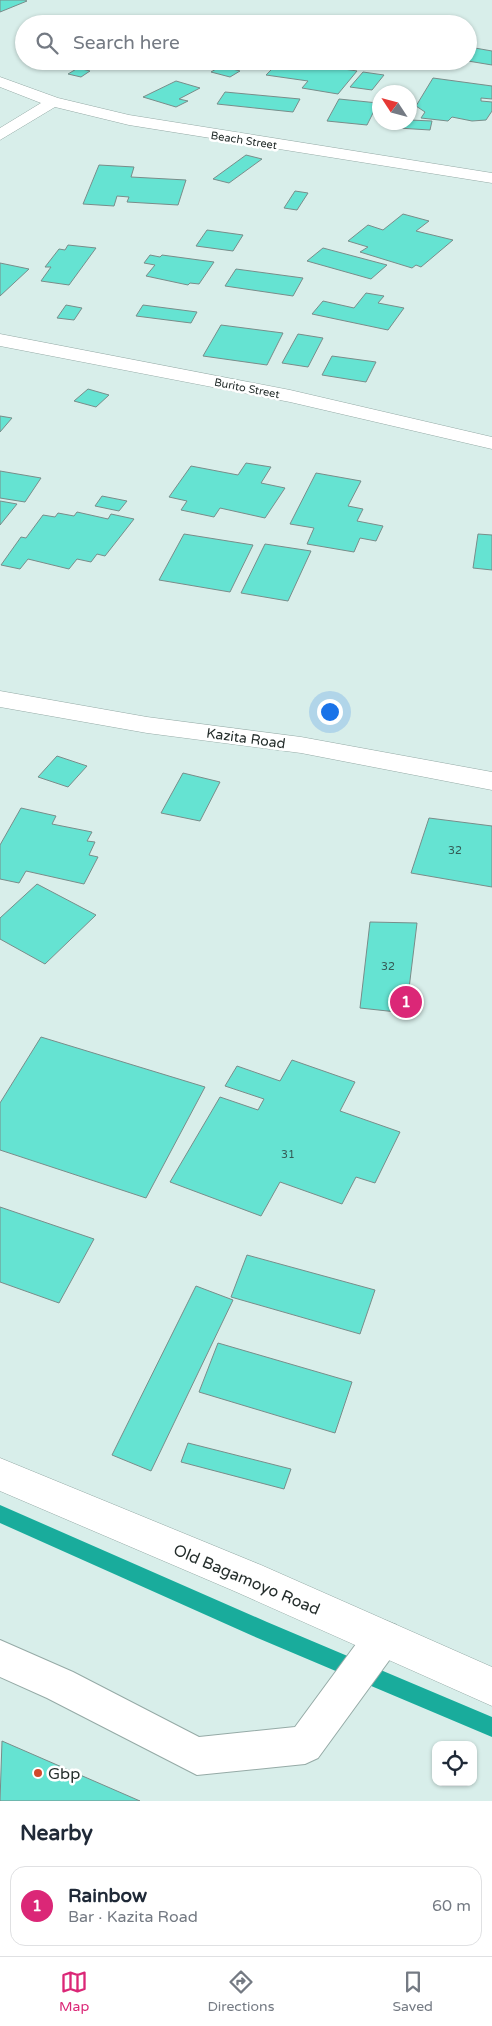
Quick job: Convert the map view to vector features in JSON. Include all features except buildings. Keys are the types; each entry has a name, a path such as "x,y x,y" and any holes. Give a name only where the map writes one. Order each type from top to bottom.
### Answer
{"street":[{"name":"Beach Street","path":"0,82 53,102 129,120 492,178"},
{"path":"0,135 53,102"},
{"name":"Burito Street","path":"0,340 290,396 492,443"},
{"name":"Kazita Road","path":"0,699 147,725 301,745 492,781"},
{"name":"Old Bagamoyo Road","path":"0,1474 89,1510 383,1638 492,1688"}],"lane":[{"path":"0,1658 60,1685 197,1756 305,1745 383,1638"}],"waterway":[{"path":"0,1514 260,1629 492,1727"}],"place":[{"name":"Rainbow","path":"406,1002"},
{"name":"Gbp","path":"38,1773"}]}
